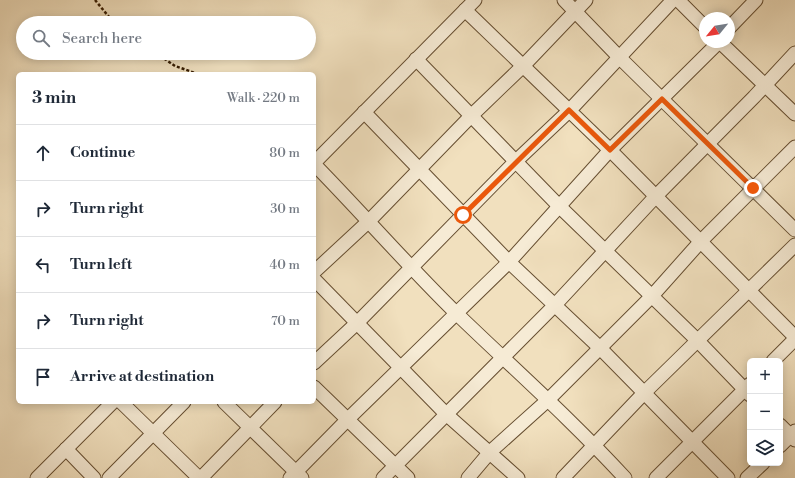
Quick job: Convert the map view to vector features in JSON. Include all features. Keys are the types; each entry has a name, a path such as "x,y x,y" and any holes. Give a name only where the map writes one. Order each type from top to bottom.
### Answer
{"street":[{"path":"316,162 474,0"},
{"path":"564,0 618,57 708,143 795,230"},
{"path":"316,270 369,221 421,169 472,115 524,65 586,0"},
{"path":"316,361 358,322 410,267 569,110 673,0"},
{"path":"678,0 699,21"},
{"path":"735,22 756,0"},
{"path":"465,10 524,65 610,150 795,338 776,358"},
{"path":"226,404 296,476 348,420 509,262 610,150 714,48"},
{"path":"726,48 795,114"},
{"path":"383,478 554,306 656,196 795,53"},
{"path":"416,59 559,206 747,389"},
{"path":"364,112 421,169 509,262 600,348 728,478"},
{"path":"468,478 490,452 549,399 652,296 701,241 795,147"},
{"path":"316,166 369,221 410,267 456,313 549,399 595,445 625,478"},
{"path":"563,478 644,393 795,245"},
{"path":"316,281 358,322 446,414 518,478"},
{"path":"316,389 408,478"},
{"path":"656,478 747,391"},
{"path":"37,478 111,404"},
{"path":"123,404 152,434 200,478 272,404"},
{"path":"109,478 182,404"},
{"path":"783,427 794,436 783,444"},
{"path":"66,449 94,478"},
{"path":"747,478 759,466"}],"path":[{"path":"95,0 108,16"},
{"path":"166,60 175,66 192,72"}],"route":[{"path":"463,215 569,110 610,150 662,99 753,188"}]}
